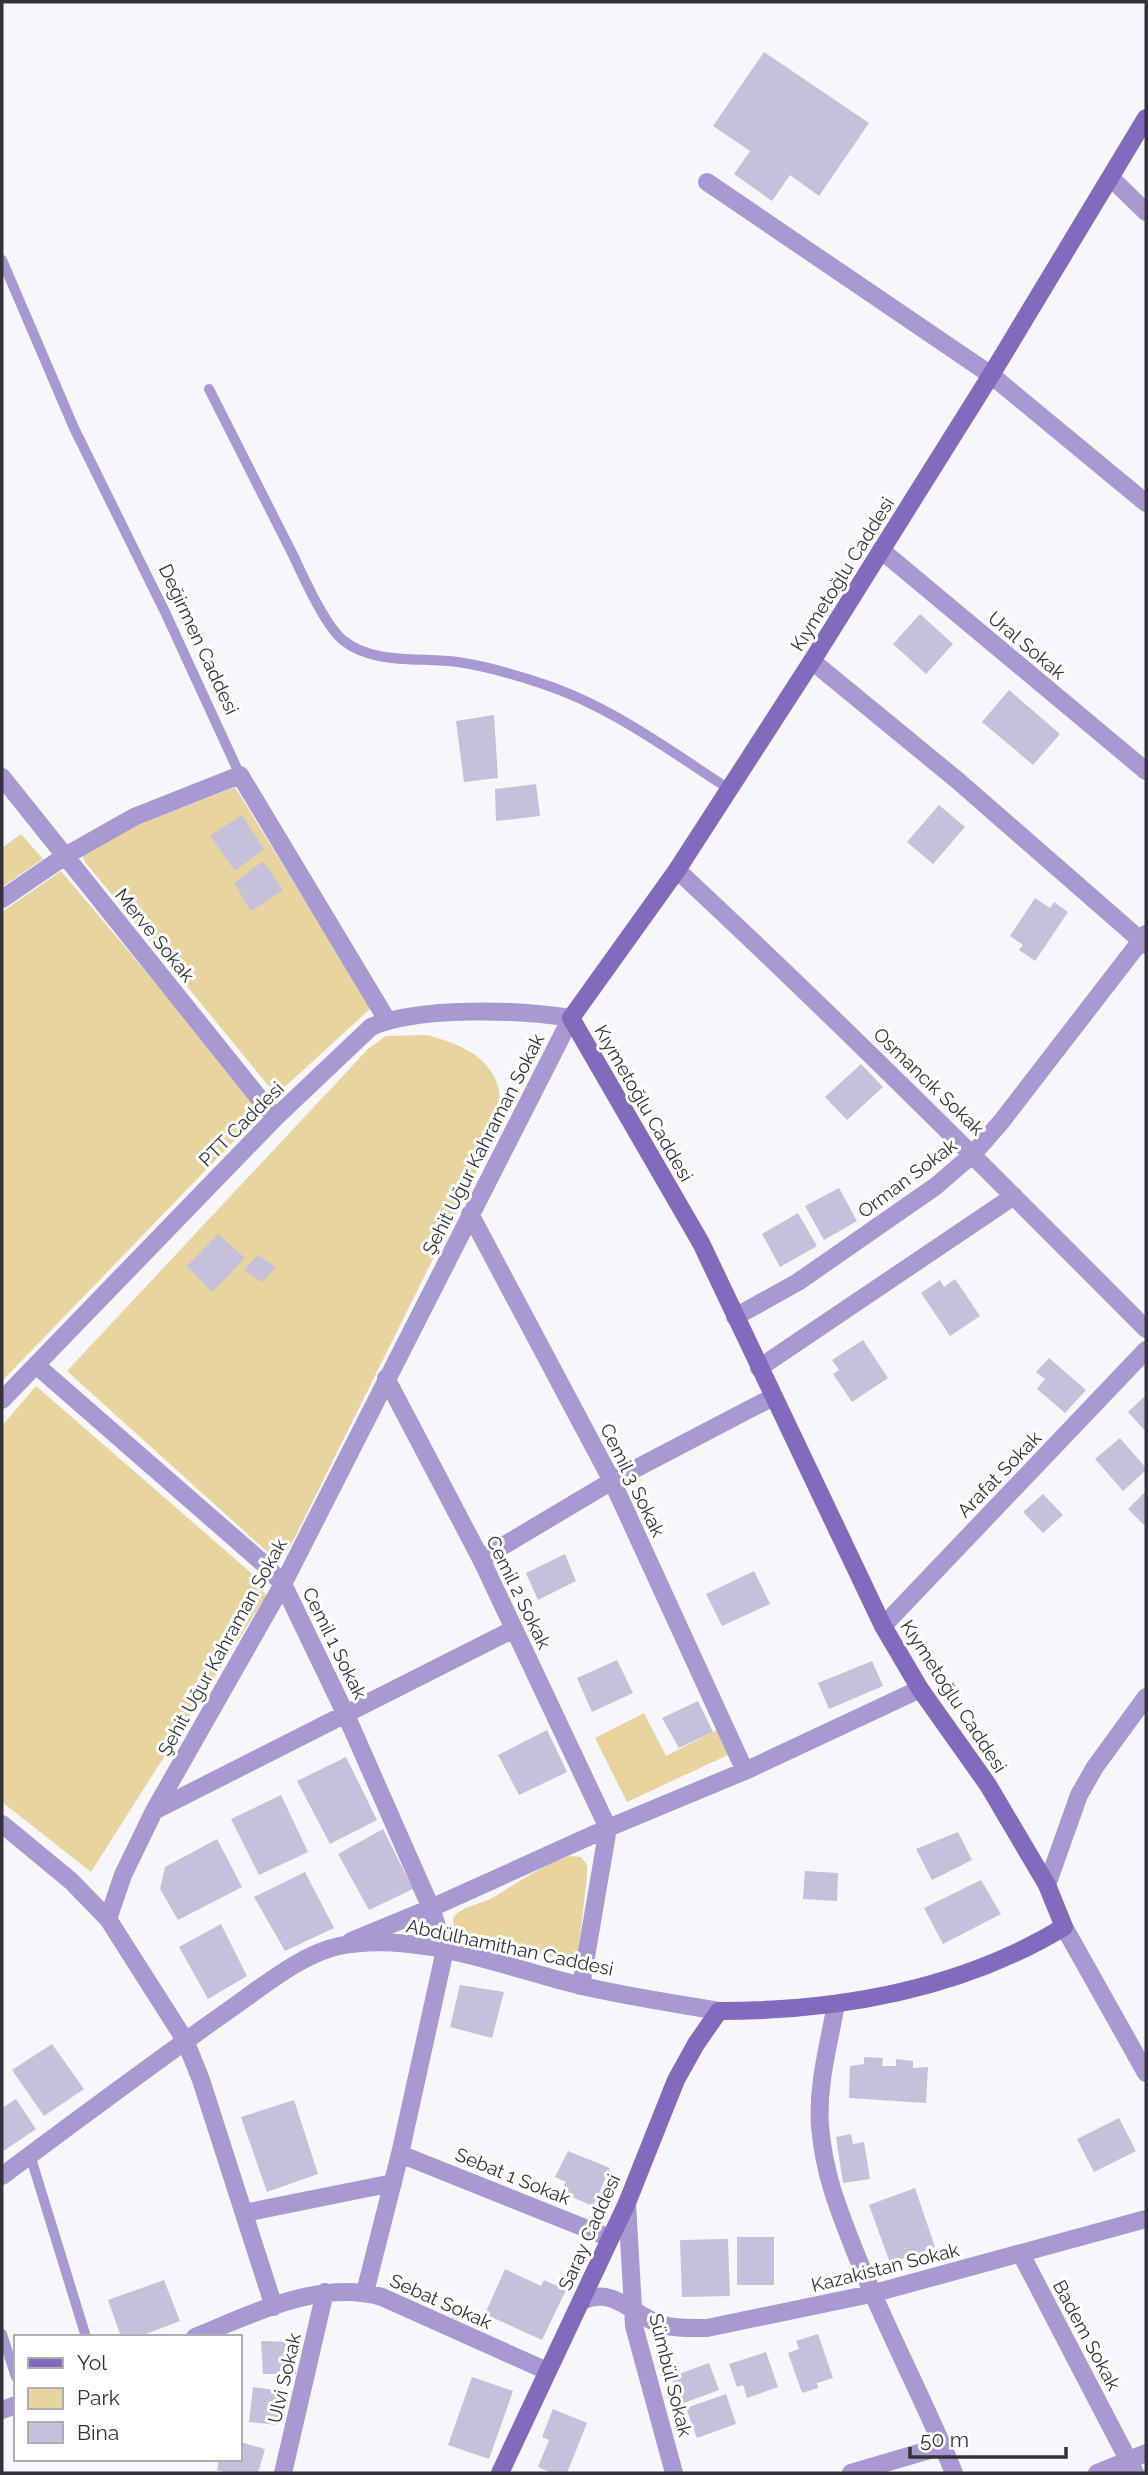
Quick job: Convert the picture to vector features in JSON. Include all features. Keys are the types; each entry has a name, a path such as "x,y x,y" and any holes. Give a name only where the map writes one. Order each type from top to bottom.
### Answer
{"main road":[{"name":"Kıymetoğlu Caddesi","path":"1064,1927 1047,1885 988,1785 920,1689 883,1626 694,1232 571,1018 677,870 813,661 991,375 1146,118"},
{"name":"Abdülhamithan Caddesi","path":"719,2011 759,2011 836,2004 935,1984 1017,1954 1064,1927"},
{"name":"Saray Caddesi","path":"500,2473 627,2203 676,2080 719,2011"}],"street":[{"path":"1111,178 1146,212"},
{"path":"707,182 991,375 1146,503"},
{"name":"Ural Sokak","path":"881,550 1146,771"},
{"path":"813,661 1145,940"},
{"path":"2,900 65,856 134,817 240,775"},
{"name":"Değirmen Caddesi","path":"240,775 387,1020"},
{"name":"Merve Sokak","path":"2,777 275,1118"},
{"name":"Osmancık Sokak","path":"677,870 793,978 974,1154 1146,1329"},
{"name":"Orman Sokak","path":"735,1317 798,1282 936,1186 974,1154 1145,940"},
{"name":"PTT Caddesi","path":"2,1400 275,1118 371,1027 387,1020 412,1015 537,1013 571,1018"},
{"name":"Şehit Uğur Kahraman Sokak","path":"108,1919 123,1875 155,1811 283,1584 571,1018"},
{"path":"759,1368 1014,1196"},
{"name":"Cemil 3 Sokak","path":"470,1214 612,1481 745,1771"},
{"name":"Arafat Sokak","path":"883,1626 1146,1350"},
{"name":"Cemil 1 Sokak","path":"36,1365 264,1564 283,1584 346,1715 431,1908 445,1950"},
{"name":"Cemil 2 Sokak","path":"386,1378 481,1559 608,1828"},
{"path":"481,1559 612,1481 773,1397"},
{"path":"155,1811 514,1629"},
{"path":"338,1947 745,1771 920,1689"},
{"path":"1047,1885 1079,1795 1146,1698"},
{"path":"4,1828 71,1881 108,1919 185,2040 201,2080 274,2307"},
{"path":"581,1986 608,1828"},
{"name":"Kıymetoğlu Caddesi","path":"1064,1927 1146,2073"},
{"name":"Abdülhamithan Caddesi","path":"2,2176 185,2040 270,1981 307,1959 338,1947 403,1943 445,1950 581,1986 719,2011"},
{"path":"366,2292 445,1950"},
{"path":"836,2004 820,2087 820,2124 826,2169 836,2205 872,2294 954,2473"},
{"name":"Sebat 1 Sokak","path":"400,2154 610,2238"},
{"path":"244,2213 393,2183"},
{"name":"Sümbül Sokak","path":"627,2203 633,2311 641,2353 674,2473"},
{"name":"Kazakistan Sokak","path":"582,2301 592,2296 612,2297 661,2325 707,2328 872,2294 1146,2220"},
{"name":"Badem Sokak","path":"1021,2254 1132,2467"},
{"name":"Sebat Sokak","path":"200,2335 274,2307 325,2292 366,2292 547,2371"},
{"name":"Ulvi Sokak","path":"283,2473 325,2292"},
{"path":"851,2473 943,2446"},
{"path":"1097,2473 1132,2467 1146,2453"}],"lane":[{"name":"Değirmen Caddesi","path":"2,260 74,428 165,612 240,775"},
{"path":"209,389 307,583 336,634 345,642 379,656 458,662 487,667 543,683 632,726 729,789"},
{"path":"30,2155 85,2335"},
{"path":"2,2334 14,2371"}],"green space":[{"path":"235,787 371,1008 276,1095 82,855 110,836"},
{"path":"21,834 43,859 2,887 2,848"},
{"path":"61,871 255,1101 256,1118 2,1381 2,912"},
{"path":"426,1035 468,1050 492,1073 500,1096 495,1134 293,1541 284,1556 274,1558 67,1371 368,1049 386,1036"},
{"path":"36,1386 257,1578 266,1596 91,1872 2,1802 2,1426"},
{"path":"644,1713 666,1756 717,1730 730,1754 627,1802 595,1738"},
{"path":"570,1856 581,1857 587,1865 577,1962 504,1947 467,1936 454,1926 453,1918 465,1908 492,1898 539,1869"}],"building":[{"path":"764,52 869,123 819,196 790,175 772,201 734,174 750,151 713,126"},
{"path":"920,614 953,644 926,674 893,644"},
{"path":"1009,690 1060,734 1033,765 982,722"},
{"path":"494,715 498,778 464,782 456,721"},
{"path":"536,784 540,816 496,821 495,789"},
{"path":"939,805 965,827 933,864 907,842"},
{"path":"242,815 264,849 235,871 210,836"},
{"path":"263,861 283,890 251,911 234,883"},
{"path":"1035,898 1050,908 1054,902 1068,912 1035,961 1019,950 1023,945 1010,936"},
{"path":"861,1064 883,1087 847,1120 825,1097"},
{"path":"839,1188 857,1221 824,1240 805,1206"},
{"path":"798,1213 817,1246 780,1267 762,1234"},
{"path":"218,1234 245,1258 212,1292 187,1266"},
{"path":"258,1255 276,1267 262,1282 244,1270"},
{"path":"955,1279 980,1316 950,1336 921,1293 940,1280 944,1287"},
{"path":"863,1340 888,1378 852,1402 833,1374 839,1370 832,1360"},
{"path":"1049,1358 1086,1390 1065,1413 1037,1389 1045,1379 1036,1372"},
{"path":"1146,1395 1146,1432 1128,1412"},
{"path":"1120,1438 1146,1468 1123,1491 1095,1459"},
{"path":"1146,1491 1146,1523 1144,1525 1128,1509"},
{"path":"1043,1494 1063,1515 1043,1533 1023,1512"},
{"path":"565,1554 576,1581 538,1600 526,1573"},
{"path":"754,1571 770,1604 722,1626 706,1594"},
{"path":"617,1660 633,1693 592,1712 577,1678"},
{"path":"872,1661 883,1686 829,1709 818,1683"},
{"path":"698,1701 713,1732 679,1748 662,1718"},
{"path":"547,1730 567,1772 519,1795 498,1755"},
{"path":"346,1757 377,1820 330,1844 297,1781"},
{"path":"281,1795 308,1852 259,1875 231,1819"},
{"path":"383,1829 413,1889 369,1910 338,1854"},
{"path":"958,1832 972,1860 932,1880 916,1849"},
{"path":"217,1839 242,1887 178,1920 160,1889 165,1867"},
{"path":"805,1871 838,1873 837,1901 803,1899"},
{"path":"305,1872 334,1928 285,1951 254,1897"},
{"path":"981,1880 1001,1914 943,1944 924,1908"},
{"path":"221,1924 247,1976 208,1999 179,1947"},
{"path":"460,1985 504,1992 492,2038 450,2027"},
{"path":"52,2044 84,2089 44,2116 12,2070"},
{"path":"864,2057 883,2058 882,2066 896,2066 896,2059 913,2061 913,2068 928,2067 926,2103 849,2098 850,2066 864,2064"},
{"path":"16,2099 36,2129 2,2152 2,2108"},
{"path":"294,2100 318,2174 267,2192 241,2117"},
{"path":"1119,2118 1136,2151 1094,2172 1077,2139"},
{"path":"851,2134 853,2144 864,2142 870,2179 843,2183 836,2137"},
{"path":"568,2151 610,2168 593,2206 560,2192 566,2182 555,2177"},
{"path":"915,2188 935,2247 890,2263 869,2205"},
{"path":"737,2237 774,2237 774,2285 737,2285"},
{"path":"728,2239 730,2296 682,2297 680,2240"},
{"path":"505,2269 541,2286 544,2280 566,2290 542,2340 485,2314"},
{"path":"164,2280 180,2321 143,2335 120,2335 108,2300"},
{"path":"818,2334 833,2378 817,2383 818,2388 802,2393 788,2353 799,2349 796,2341"},
{"path":"261,2341 296,2342 296,2374 263,2374"},
{"path":"766,2352 778,2387 747,2398 743,2385 737,2387 729,2364"},
{"path":"709,2363 719,2390 681,2404 671,2377"},
{"path":"472,2377 513,2391 489,2459 448,2445"},
{"path":"253,2387 283,2391 277,2425 249,2422"},
{"path":"726,2394 736,2424 697,2438 686,2408"},
{"path":"553,2409 587,2423 567,2473 552,2473 538,2467 549,2440 542,2437"},
{"path":"242,2443 265,2449 258,2473 229,2473 217,2470 219,2461 242,2461"}]}
